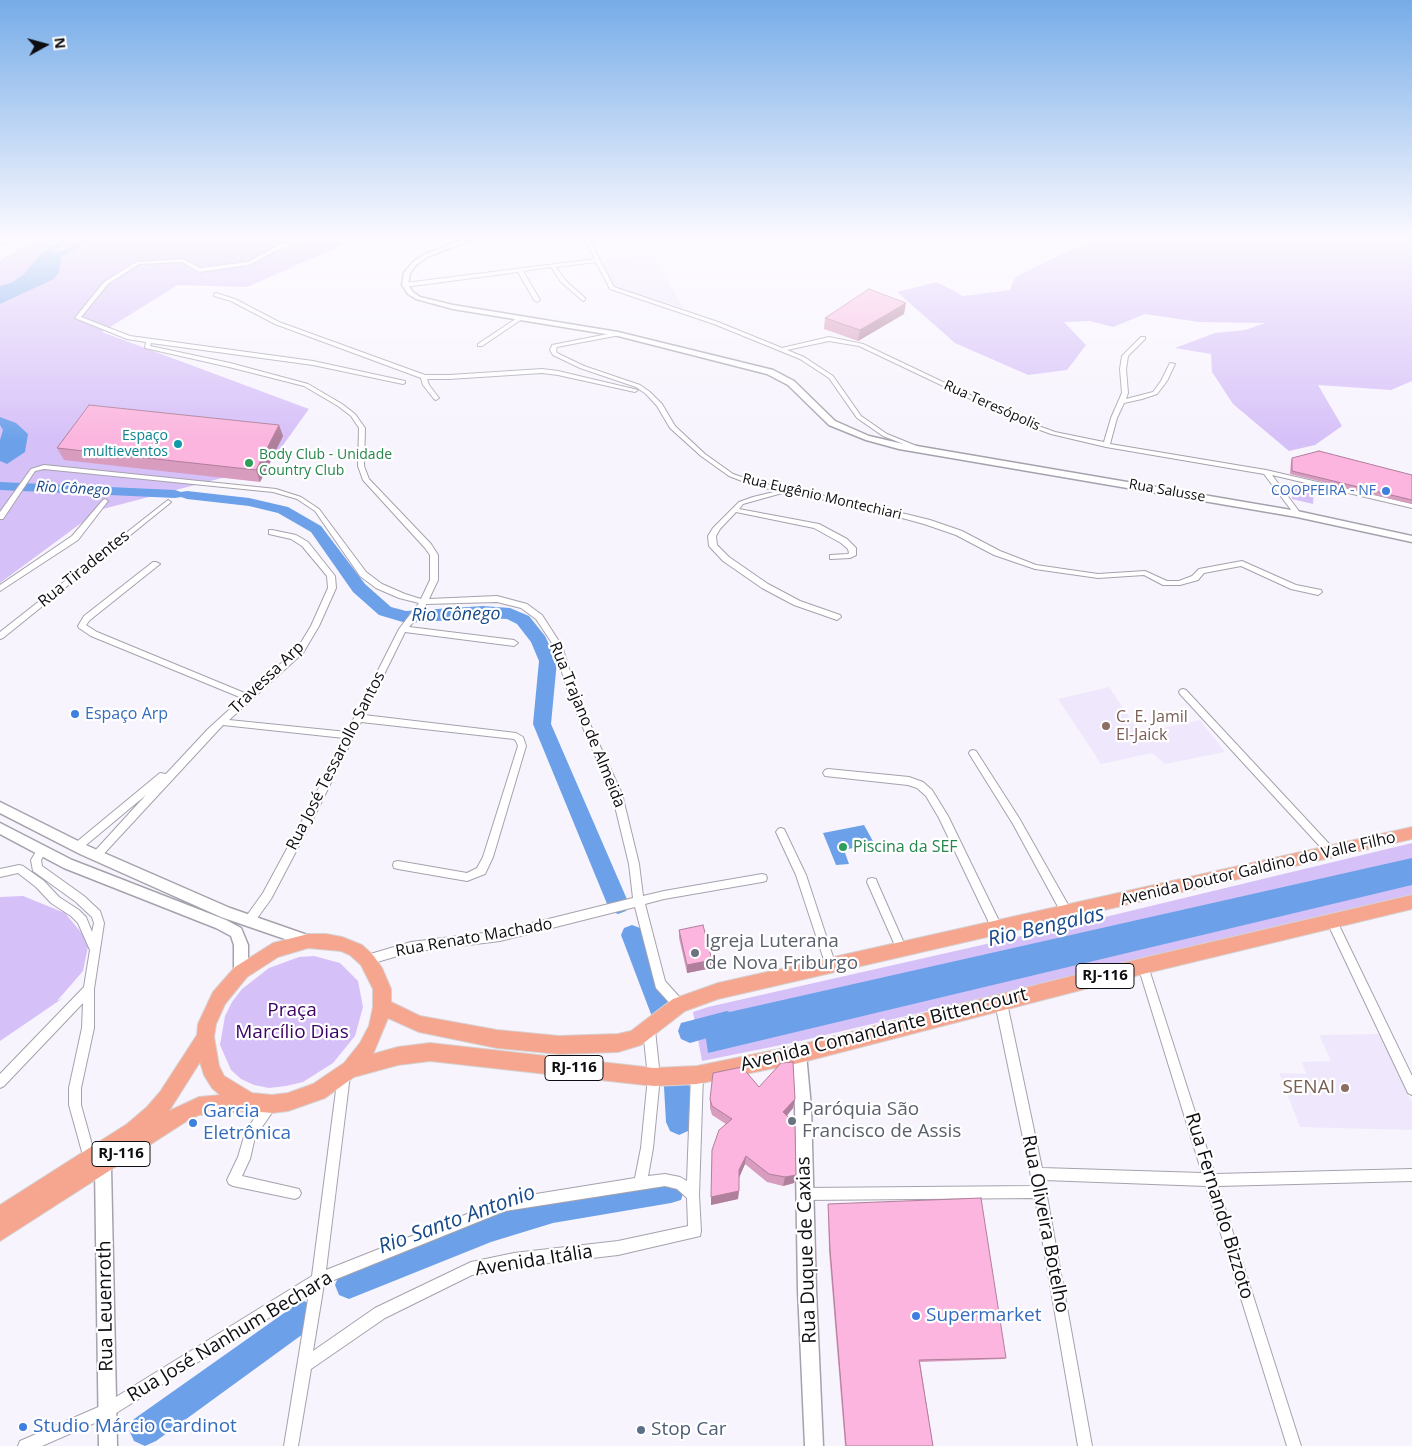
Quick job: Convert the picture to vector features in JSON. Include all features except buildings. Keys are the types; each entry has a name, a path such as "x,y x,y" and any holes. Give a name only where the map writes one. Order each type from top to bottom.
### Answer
{"main road":[{"name":"Avenida Doutor Galdino do Valle Filho","path":"382,1007 419,1024 497,1039 559,1045 618,1043 635,1039 679,1005 718,991 1067,914 1412,833"},
{"name":"Avenida Comandante Bittencourt","path":"347,1071 398,1056 430,1052 654,1077 697,1075 799,1054 1143,966 1412,902"},
{"name":"RJ-116","path":"0,1217 96,1163 160,1127 199,1106 251,1102 272,1104 288,1102 311,1094 333,1083 347,1071 366,1049 373,1035 382,1007 382,989 376,973 367,960 356,950 342,944 326,941 308,941 273,951 241,972 219,998 212,1011 205,1037 167,1099 154,1114 96,1163 0,1231"},
{"name":"RJ-116","path":"205,1037 210,1069 218,1082 231,1092 251,1102"}],"street":[{"path":"87,306 78,318 124,336 313,363 403,382"},
{"path":"245,306 277,323 424,376 449,377 542,372 558,373 648,393"},
{"name":"Rua Salusse","path":"456,306 519,319 618,334 776,374 791,383 823,417 842,430 866,438 1297,514 1412,539"},
{"path":"665,306 716,323 784,349 818,367 831,377 858,417 885,435 921,449"},
{"path":"480,345 519,319"},
{"name":"Rua Eugênio Montechiari","path":"618,334 562,344 554,346 553,350 555,354 582,367 638,386 660,405 672,427 703,455 731,475 754,484 869,507 927,522 960,533 997,552 1035,567 1077,574 1145,573 1166,583 1180,583 1195,578 1202,571 1242,563 1294,587 1318,592"},
{"path":"1106,445 1114,418 1123,401 1125,356 1143,338"},
{"name":"Rua Teresópolis","path":"784,349 829,339 861,345 1023,422 1053,433 1106,445 1266,472 1412,506"},
{"path":"150,341 146,344 147,347 230,365 306,385 353,415 362,428 361,466 366,480 428,546 434,555 434,580 422,605"},
{"path":"1123,401 1155,393 1164,381 1172,364"},
{"path":"424,376 426,385 436,398"},
{"name":"Rua Trajano de Almeida","path":"0,517 33,470 44,467 274,490 299,498 317,510 363,574 379,586 422,605 498,599 524,606 539,617 558,646 574,698 618,794 634,864 638,902 660,984 679,1005"},
{"path":"1266,472 1297,514"},
{"path":"788,491 741,503 717,528 712,536 713,546 726,560 773,590 797,603 837,617"},
{"path":"0,589 75,538 105,501"},
{"name":"Rua Tiradentes","path":"0,636 168,502"},
{"path":"734,510 786,518 816,526 844,541 852,548 853,553 850,556 833,557"},
{"name":"Travessa Arp","path":"96,856 188,755 300,651 315,626 332,588 331,576 305,544 293,537 272,532"},
{"path":"156,564 87,618 82,626 94,634 249,698"},
{"name":"Rua José Tessarollo Santos","path":"248,921 267,896 307,821 403,630 422,605"},
{"path":"403,630 514,643"},
{"path":"1183,692 1330,851"},
{"path":"358,718 516,736 520,739 522,746 488,858 481,871 467,877 398,865"},
{"path":"222,722 349,735"},
{"path":"973,753 1016,821 1067,914"},
{"name":"Travessa Arp","path":"78,847 188,755"},
{"path":"828,773 909,781 920,785 929,793 943,816 997,928"},
{"path":"0,807 96,856 226,913 308,941"},
{"path":"0,828 41,851 86,872 236,932 240,937 241,972"},
{"path":"782,832 801,875 831,966"},
{"path":"41,851 36,860 37,868 80,899 96,914 99,923 89,989 88,1028 74,1088 75,1105 96,1163"},
{"path":"0,873 19,870 40,884 55,900 82,920 95,951"},
{"name":"Rua Renato Machado","path":"367,960 412,947 500,936 664,895 762,878"},
{"path":"872,882 902,950"},
{"path":"1332,920 1412,1089"},
{"name":"Rua Fernando Bizzoto","path":"1143,966 1294,1446"},
{"path":"0,1082 89,989"},
{"name":"Rua Oliveira Botelho","path":"1001,1003 1041,1192 1085,1446"},
{"path":"649,1030 654,1077 647,1148 640,1183 672,1180 680,1183 693,1195"},
{"name":"Rua Duque de Caxias","path":"799,1054 804,1126 804,1194 814,1446"},
{"path":"292,1446 306,1364 347,1071"},
{"path":"693,1195 697,1075"},
{"path":"272,1104 250,1134 244,1159 233,1180 295,1193"},
{"name":"Rua Leuenroth","path":"96,1163 108,1410 107,1439"},
{"path":"1037,1174 1211,1180 1412,1175"},
{"name":"Rua José Nanhum Bechara","path":"25,1446 108,1410 318,1280 505,1205 640,1183"},
{"path":"804,1194 1041,1192"},
{"name":"Avenida Itália","path":"306,1364 380,1313 471,1269 514,1260 618,1248 695,1231 693,1195"}],"shaded area":[{"name":"C. E. Jamil El-Jaick","path":"1109,687 1140,733 1200,720 1225,752 1165,764 1152,753 1101,764 1058,699"},
{"name":"SENAI","path":"1380,1034 1412,1103 1412,1130 1300,1127 1279,1073 1306,1074 1302,1062 1331,1061 1319,1035"}],"green space":[{"path":"0,306 143,306 102,332 309,409 268,466 99,510 0,583"},
{"path":"913,306 1412,306 1412,381 1391,390 1318,385 1342,426 1315,445 1289,451 1233,404 1212,372 1211,354 1175,348 1215,333 1245,330 1265,323 1199,322 1145,314 1113,327 1090,321 1064,322 1086,345 1067,370 1028,375 955,343"},
{"path":"1293,484 1314,489 1313,504 1292,499"},
{"path":"1412,843 1412,896 796,1042 702,1061 693,1012 708,1007 1101,918"},
{"path":"23,896 65,913 89,942 83,971 57,1001 63,998 0,1041 0,897"},
{"name":"Praça Marcílio Dias","path":"314,956 340,963 358,981 363,1007 355,1036 333,1063 303,1082 269,1088 254,1085 241,1079 231,1070 220,1045 225,1016 232,1002 242,989 269,968 299,957"}],"water":[{"path":"0,417 16,423 28,434 25,452 7,464 0,461 0,440 3,430 0,425"},
{"name":"Piscina da SEF","path":"864,825 874,843 844,850 849,864 836,865 823,833"},
{"path":"1412,858 1412,885 708,1053 703,1018"}],"waterway":[{"name":"Rio Cônego","path":"0,486 175,494"},
{"name":"Rio Cônego","path":"187,495 249,502 283,510 316,529 359,588 385,611 406,617 483,612 510,614 523,620 539,640 548,661 542,724 618,904"},
{"name":"Rio Cônego","path":"632,935 662,1014"},
{"name":"Rio Bengalas","path":"690,1031 727,1022"},
{"name":"Rio Santo Antonio","path":"677,1087 679,1122"},
{"name":"Rio Santo Antonio","path":"349,1285 491,1228 553,1209 671,1190"},
{"name":"Rio Santo Antonio","path":"145,1430 304,1316"}],"place":[{"name":"Espaço multieventos","path":"178,444"},
{"name":"Body Club - Unidade Country Club","path":"249,463"},
{"name":"COOPFEIRA - NF","path":"1386,491"},
{"name":"Espaço Arp","path":"75,714"},
{"name":"C. E. Jamil El-Jaick","path":"1106,726"},
{"name":"Piscina da SEF","path":"843,847"},
{"name":"Igreja Luterana de Nova Friburgo","path":"695,953"},
{"name":"SENAI","path":"1345,1088"},
{"name":"Paróquia São Francisco de Assis","path":"792,1121"},
{"name":"Garcia Eletrônica","path":"193,1123"},
{"name":"Supermarket","path":"916,1316"},
{"name":"Studio Márcio Cardinot","path":"23,1427"},
{"name":"Stop Car","path":"641,1430"}]}
